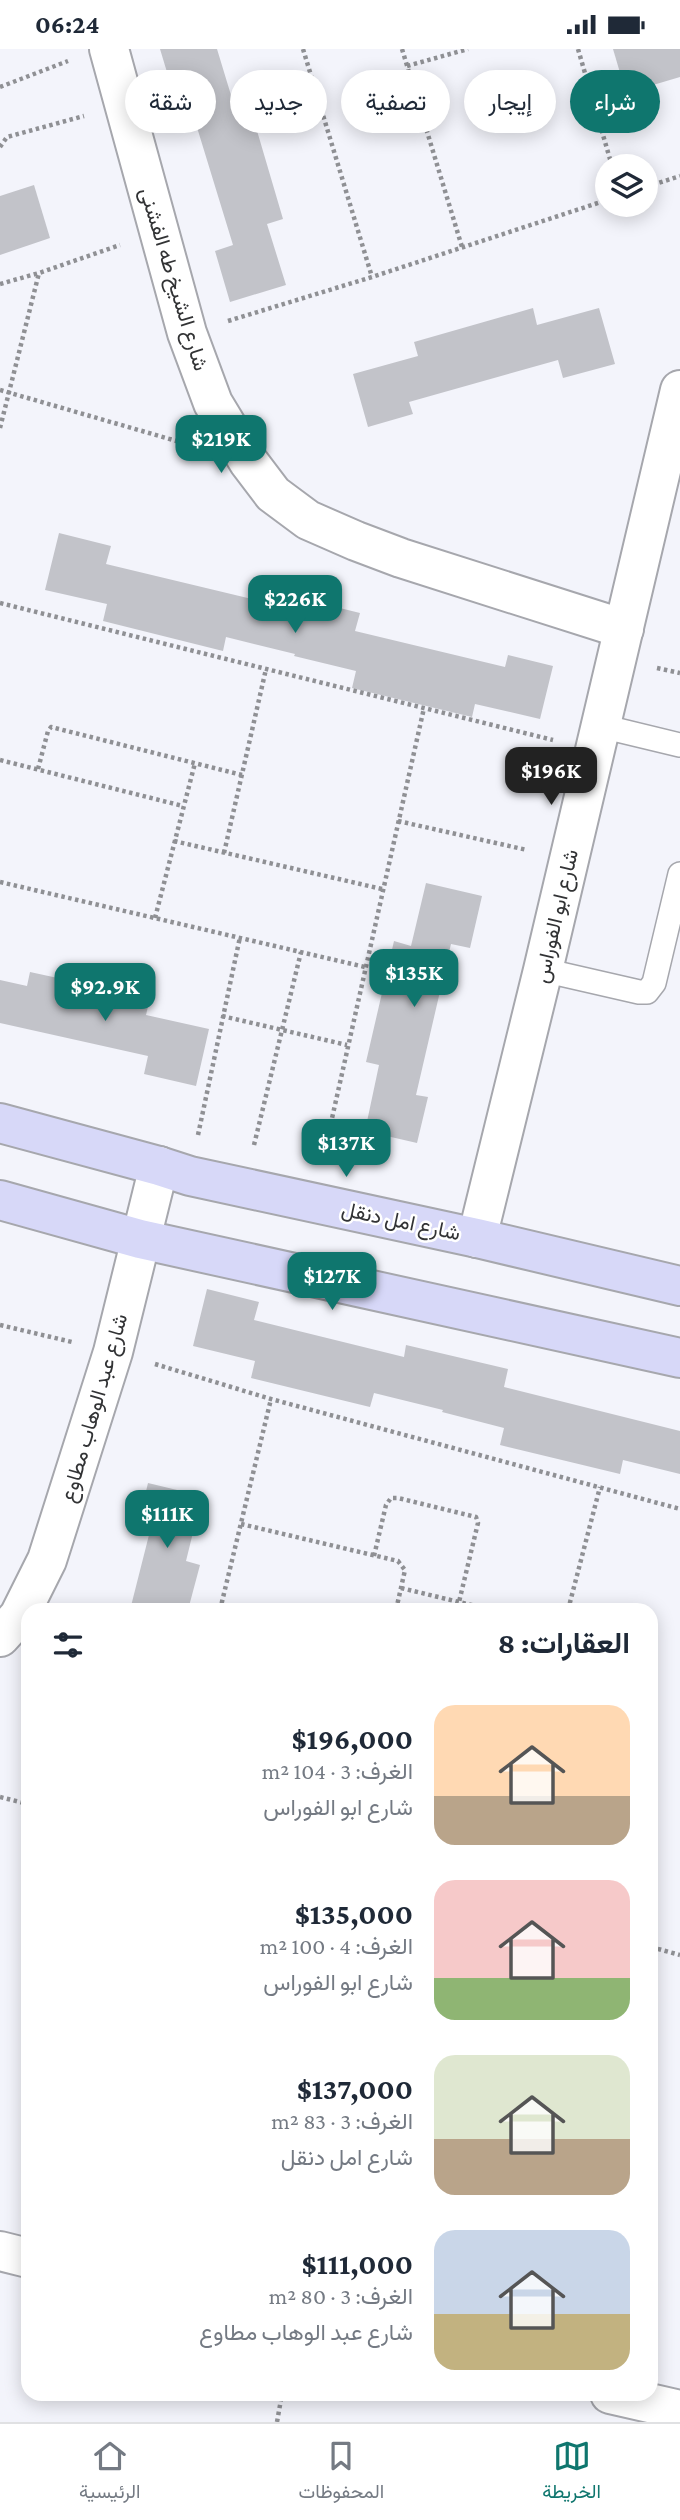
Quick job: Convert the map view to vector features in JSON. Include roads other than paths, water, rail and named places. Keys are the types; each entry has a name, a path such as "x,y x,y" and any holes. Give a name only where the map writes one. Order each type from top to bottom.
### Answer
{"street":[{"name":"شارع الشيخ طه الفشنى","path":"91,54 125,104 187,333 213,403 248,461 273,494 308,520 356,541 401,558 624,628"},
{"name":"شارع ابو الفوراس","path":"477,1238 680,390"},
{"name":"شارع امل دنقل","path":"0,1123 174,1171 680,1286"},
{"name":"شارع عبد الوهاب مطاوع","path":"26,1603 47,1560 113,1352 140,1239 174,1171"},
{"path":"0,1200 140,1239 680,1358"},
{"name":"شارع عبد الوهاب مطاوع","path":"0,1637 21,1612"},
{"path":"0,2251 21,2256"},
{"path":"641,2401 680,2410"}],"lane":[{"path":"598,738 680,745"},
{"path":"543,970 647,992 654,983 680,874"}]}
